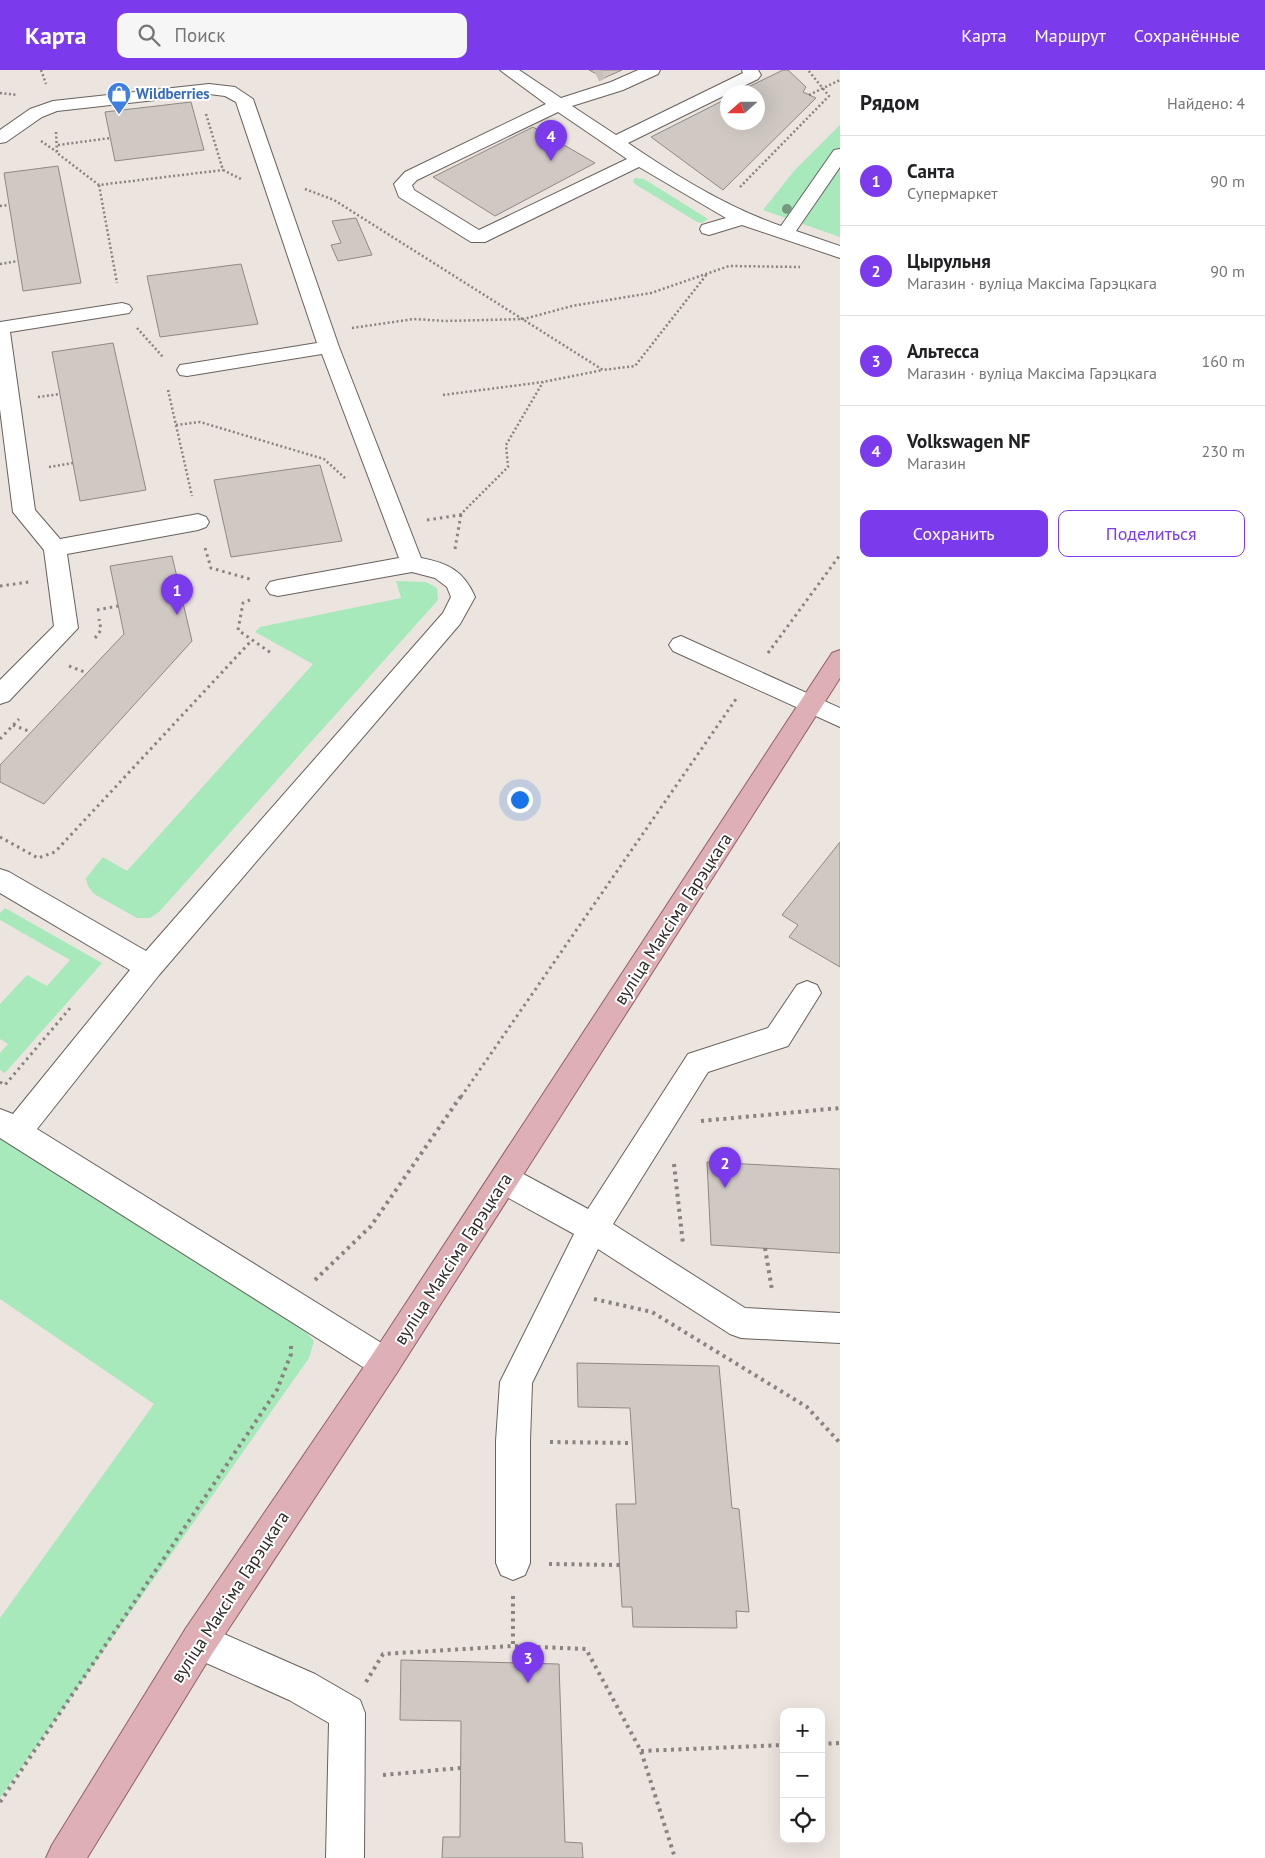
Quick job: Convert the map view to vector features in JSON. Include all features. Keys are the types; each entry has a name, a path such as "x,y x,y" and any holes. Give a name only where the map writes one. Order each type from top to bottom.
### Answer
{"main road":[{"name":"вуліца Максіма Гарэцкага","path":"65,1858 199,1641 385,1363 840,659"}],"lane":[{"path":"508,70 640,159 742,219 840,252"},
{"path":"640,159 478,238 406,193 404,184 411,176 560,104 617,86 652,70"},
{"path":"617,142 752,75 750,70"},
{"path":"560,104 588,79"},
{"path":"0,138 36,113 52,106 198,89 229,91 244,99 327,339 412,564"},
{"path":"785,233 840,154"},
{"path":"709,229 742,219"},
{"path":"0,695 66,628 55,548 24,512 0,329 122,310"},
{"path":"187,370 327,339"},
{"path":"55,548 198,522"},
{"path":"278,588 412,564 433,568 451,576 459,585 463,597 452,618 9,1127 385,1363"},
{"path":"681,645 752,676 810,706 840,718"},
{"path":"0,880 149,967"},
{"path":"513,1563 513,1441 516,1382 560,1290 594,1228 698,1063 778,1037 807,993"},
{"path":"504,1180 594,1228 741,1323 840,1328"},
{"path":"199,1641 302,1687 347,1713 345,1858"}],"path":[{"path":"41,70 52,106 58,145 57,153 99,185 122,310 162,357 171,356"},
{"path":"735,192 829,96 808,70"},
{"path":"809,95 840,80"},
{"path":"198,89 224,170"},
{"path":"58,145 111,138"},
{"path":"99,185 224,170 278,198"},
{"path":"270,176 334,200 603,370"},
{"path":"0,206 10,205"},
{"path":"0,264 18,261"},
{"path":"327,339 414,319 445,321 524,319 572,306 613,301 651,293 729,266 808,267"},
{"path":"443,395 543,382 603,370 635,366 708,273"},
{"path":"396,525 460,515 508,467 506,445 543,382"},
{"path":"30,399 60,394"},
{"path":"176,425 200,422 324,458 353,485"},
{"path":"43,468 74,463"},
{"path":"451,576 460,515"},
{"path":"0,1802 278,1390 291,1354 290,1303 371,1226 752,676 840,555"},
{"path":"97,610 118,606"},
{"path":"0,837 38,858 55,852 252,640"},
{"path":"68,666 87,673"},
{"path":"13,725 31,732"},
{"path":"0,1082 6,1085 72,1006"},
{"path":"695,1126 702,1120 840,1108"},
{"path":"674,1156 688,1287"},
{"path":"560,1290 652,1312 807,1407 840,1443"},
{"path":"513,1441 632,1442"},
{"path":"513,1646 513,1563 619,1566"},
{"path":"347,1713 383,1654 513,1646 586,1650 641,1751 675,1858"},
{"path":"825,1744 840,1743"},
{"path":"641,1751 780,1745"},
{"path":"346,1778 460,1768"}],"green space":[{"path":"840,125 840,237 763,210 794,171"},
{"path":"635,178 644,179 708,219 702,223 697,222 635,184 633,181"},
{"path":"396,581 426,582 437,588 438,600 159,912 150,918 137,918 94,894 88,886 86,878 103,857 127,871 313,664 255,632 260,627 401,598"},
{"path":"5,908 102,963 5,1073 0,1070 0,1053 8,1044 0,1039 0,1004 27,975 47,986 70,960 0,920 0,913"},
{"path":"0,1135 301,1327 314,1341 309,1358 0,1798 0,1618 154,1404 0,1299"}],"building":[{"path":"589,70 622,70 604,78"},
{"path":"783,70 788,70 806,87 803,92 816,98 723,190 651,137 720,102 720,130 765,130 765,85 752,85"},
{"path":"191,102 204,150 115,161 105,112"},
{"path":"533,127 595,163 495,216 433,177"},
{"path":"58,166 81,283 23,291 4,173"},
{"path":"356,218 372,255 338,261 331,245 341,243 332,221"},
{"path":"241,264 258,324 160,337 147,276"},
{"path":"113,343 146,490 80,501 52,352"},
{"path":"320,465 342,541 231,557 214,480"},
{"path":"172,556 192,641 44,804 0,782 0,765 124,634 110,566"},
{"path":"840,842 840,967 789,937 798,925 782,915"},
{"path":"707,1162 840,1169 840,1253 711,1245"},
{"path":"577,1363 719,1366 732,1508 739,1509 749,1612 736,1611 737,1628 633,1627 632,1607 622,1607 616,1504 636,1504 630,1408 578,1407"},
{"path":"401,1660 559,1664 565,1842 582,1843 583,1858 442,1858 443,1837 460,1837 461,1721 400,1720"}],"tunnel":[{"path":"595,73 601,70"}],"place":[{"name":"Wildberries","path":"119,115"},
{"name":"Volkswagen NF","path":"551,161"},
{"name":"Санта","path":"177,615"},
{"name":"Цырульня","path":"725,1188"},
{"name":"Альтесса","path":"528,1683"}]}
